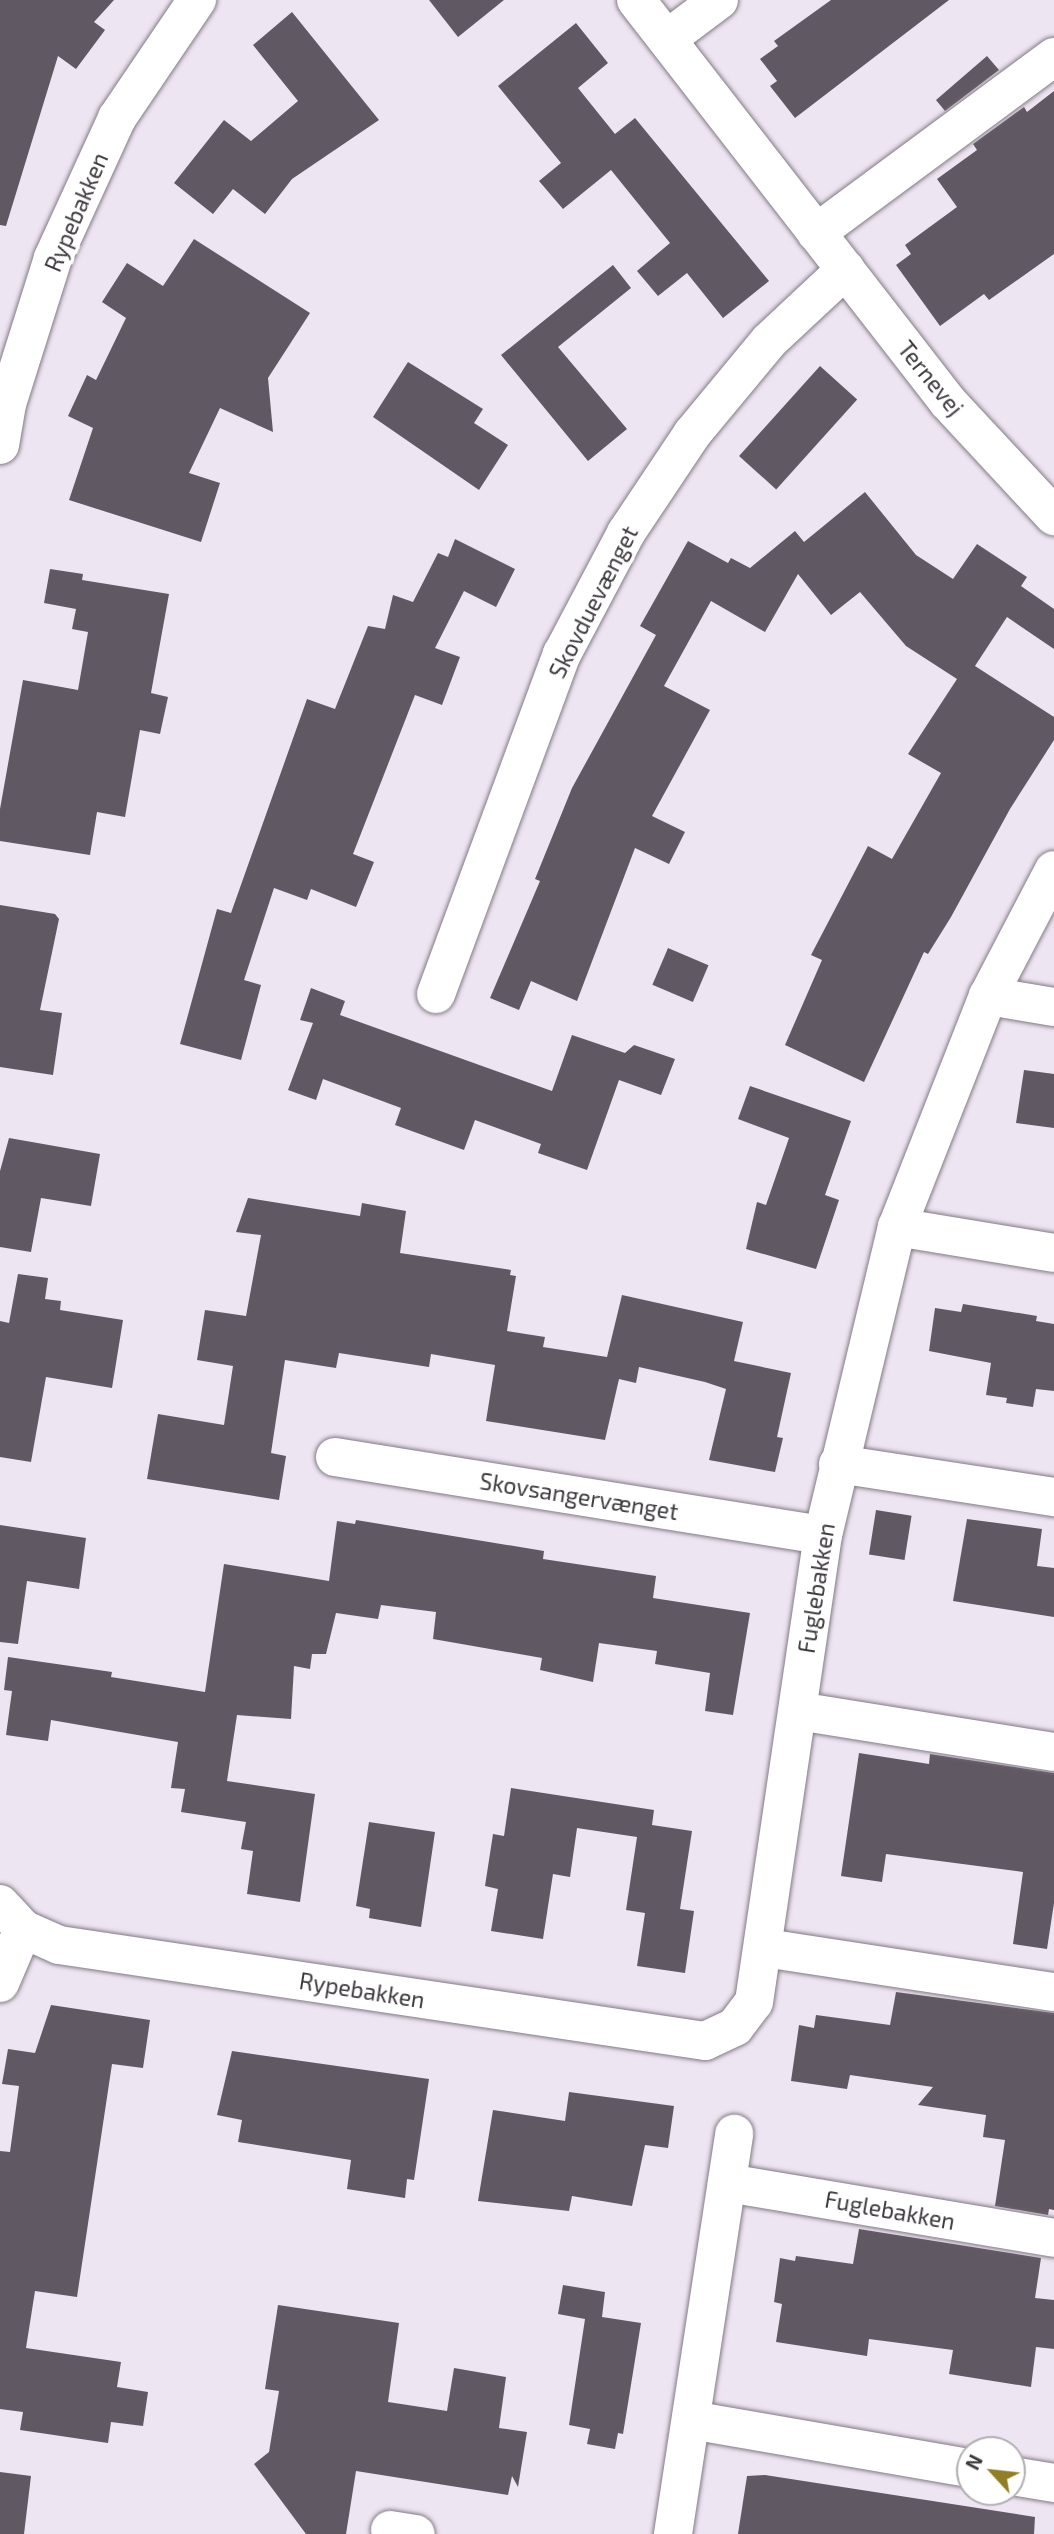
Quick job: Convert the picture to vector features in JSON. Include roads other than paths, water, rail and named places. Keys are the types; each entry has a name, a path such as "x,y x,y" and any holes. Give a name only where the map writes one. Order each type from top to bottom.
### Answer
{"street":[{"name":"Rypebakken","path":"0,445 7,404 53,258 117,118 197,0"},
{"name":"Ternevej","path":"636,0 948,402 1054,516"},
{"path":"667,39 719,0"},
{"path":"816,233 1054,57"},
{"name":"Skovduevænget","path":"436,994 562,654 626,533 692,434 769,341 846,269"},
{"name":"Fuglebakken","path":"705,2041 735,2027 754,2002 765,1948 823,1535 897,1227 988,996 1054,870"},
{"path":"988,996 1054,1007"},
{"path":"897,1227 1054,1253"},
{"name":"Skovsangervænget","path":"335,1457 823,1535"},
{"path":"838,1464 1054,1497"},
{"path":"798,1712 1054,1752"},
{"name":"Rypebakken","path":"0,1983 11,1917 59,1945 705,2041"},
{"path":"765,1948 1054,1992"},
{"path":"673,2534 734,2134"},
{"name":"Fuglebakken","path":"727,2183 1054,2238"},
{"path":"691,2420 956,2466"},
{"path":"1026,2478 1054,2483"}]}
